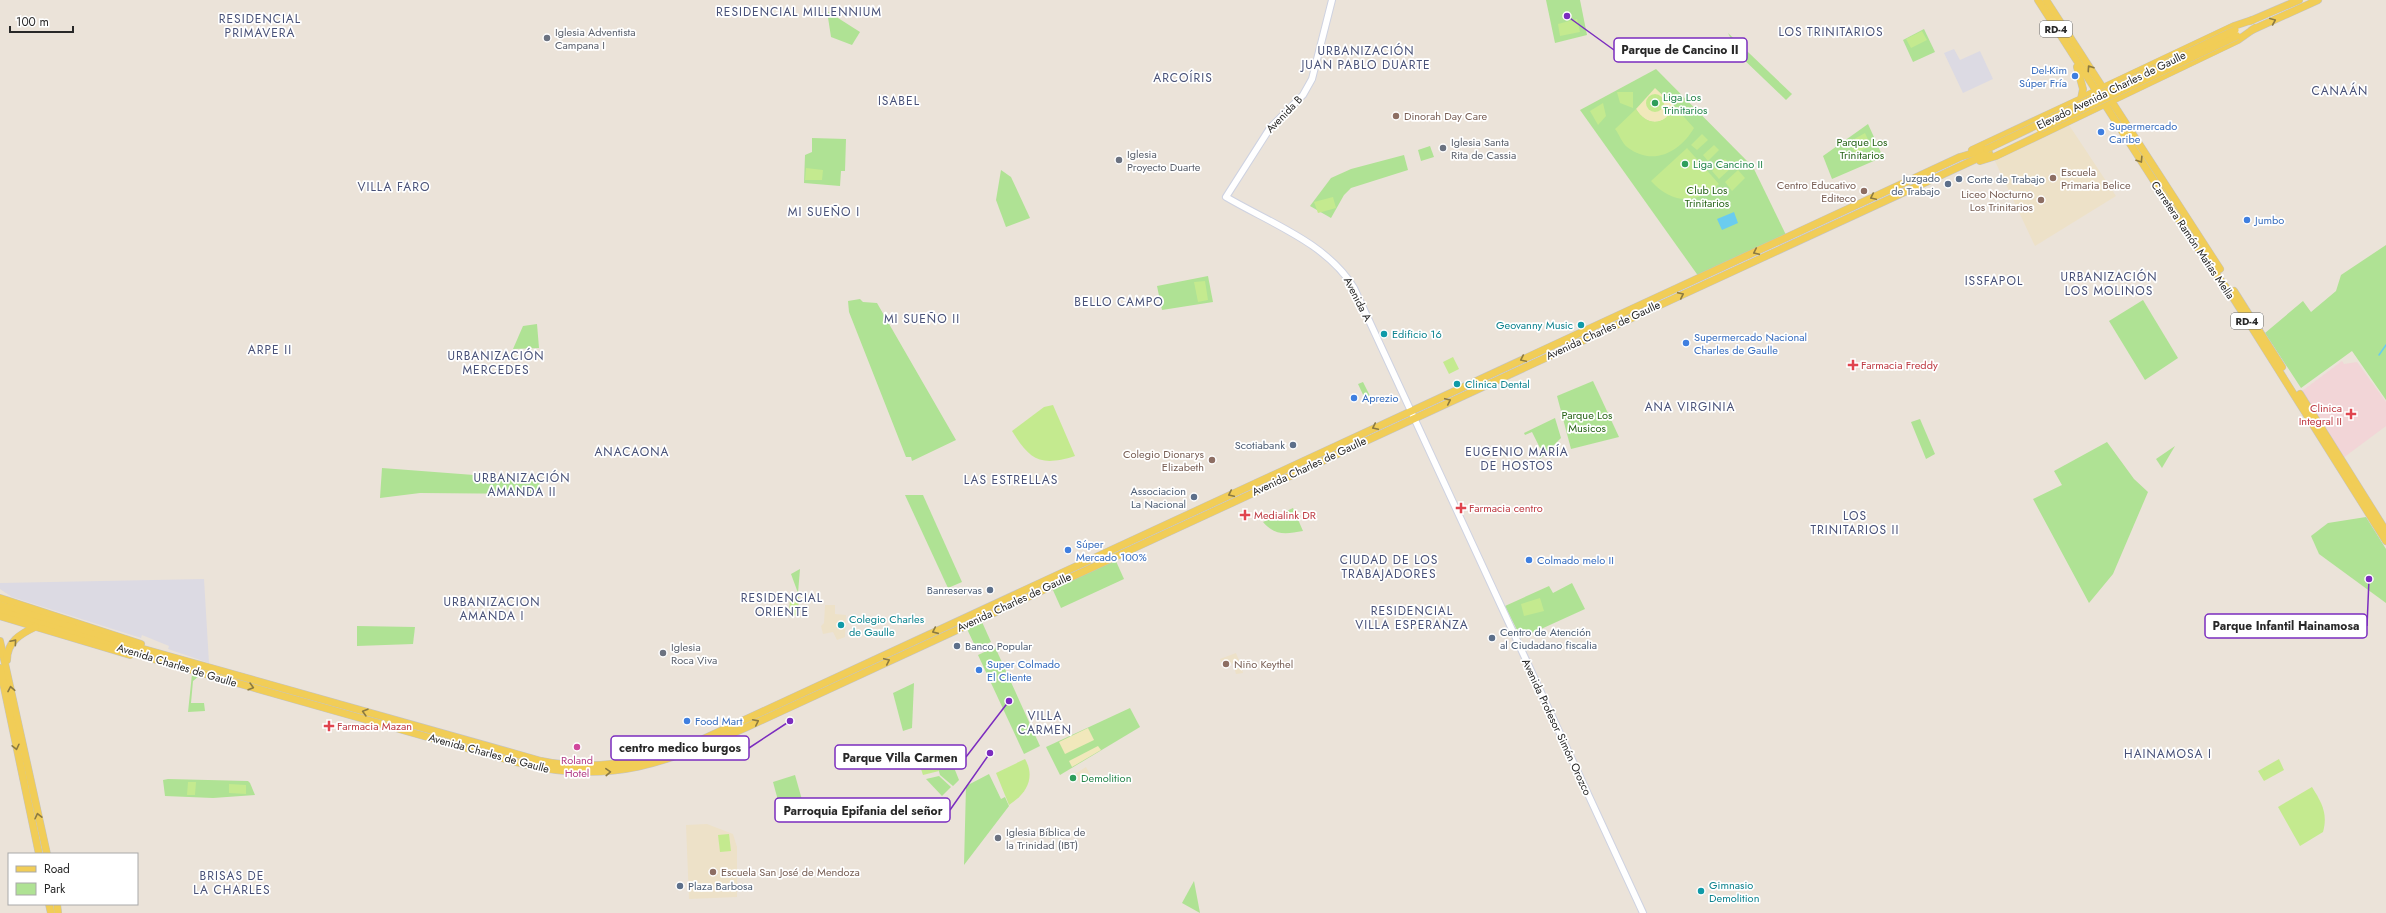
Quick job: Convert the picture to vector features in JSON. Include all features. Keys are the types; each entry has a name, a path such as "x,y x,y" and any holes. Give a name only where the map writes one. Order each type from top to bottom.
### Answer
{"main road":[{"name":"Avenida B","path":"1226,197 1270,128 1295,104 1309,84 1316,67 1332,0"},
{"name":"Carretera Ramón Matías Mella","path":"2038,0 2074,57 2110,101 2386,531"},
{"name":"Carretera Ramón Matías Mella","path":"2046,0 2100,89"},
{"path":"1960,157 2234,26 2299,0"},
{"path":"2236,33 2255,28 2318,0"},
{"path":"2236,33 2252,20"},
{"path":"1963,166 1996,156 2238,40 2255,28"},
{"name":"Elevado Avenida Charles de Gaulle","path":"1988,151 2236,33"},
{"path":"2074,57 2082,82 2084,97"},
{"path":"2110,101 2109,91 2111,84"},
{"path":"2084,97 2094,98 2096,103 2094,109"},
{"name":"Carretera Ramón Matías Mella","path":"2110,101 2190,237 2218,274 2386,541"},
{"name":"Avenida Charles de Gaulle","path":"0,605 121,645 163,662 562,772 597,773 632,769 685,754 818,689 1960,157 1988,151"},
{"name":"Avenida Charles de Gaulle","path":"1411,414 1963,166 1988,151"},
{"name":"Avenida A","path":"1226,197 1316,248 1338,266 1354,288 1411,414"},
{"name":"Avenida Profesor Simón Orozco","path":"1411,414 1643,913"},
{"path":"0,593 30,607"},
{"path":"0,598 132,640 165,654"},
{"name":"Avenida Charles de Gaulle","path":"0,611 121,645 165,654 435,736"},
{"path":"0,616 116,652 163,662"},
{"path":"35,627 16,638 9,646 3,667 46,853"},
{"path":"0,641 3,667 38,853"}],"shaded area":[{"path":"1954,49 1960,60 1980,51 1993,79 1963,93 1944,53"},
{"name":"Escuela Primaria Belice","path":"2069,125 2116,196 2035,246 1994,159"},
{"name":"Clinica Integral II","path":"2342,361 2344,364 2357,362 2386,402 2386,426 2343,458 2302,391"},
{"path":"204,579 209,663 168,649 169,646 142,635 141,638 12,597 0,589 0,583"},
{"path":"825,605 835,605 835,614 846,615 845,637 837,640 833,632 823,634 821,626 824,623"},
{"name":"Niño Keythel","path":"1236,653 1243,673 1236,674 1233,663 1223,666 1220,659"},
{"path":"1086,767 1091,776 1080,783 1075,774"},
{"name":"Escuela San José de Mendoza","path":"707,824 733,834 737,847 737,897 689,899 686,825"}],"green space":[{"path":"1546,0 1580,0 1587,35 1555,43"},
{"path":"827,11 860,32 852,45 831,37"},
{"path":"1577,19 1580,32 1560,36 1558,24"},
{"path":"1924,29 1935,52 1913,62 1903,40"},
{"path":"1922,31 1927,40 1911,48 1906,39"},
{"path":"1728,33 1792,94 1786,100 1739,55"},
{"name":"Club Los Trinitarios","path":"1656,69 1753,167 1787,237 1699,277 1580,110"},
{"path":"1617,92 1633,92 1633,108 1620,103"},
{"name":"Liga Los Trinitarios","path":"1655,94 1661,97 1664,103 1661,109 1655,112 1649,109 1646,103 1649,97"},
{"path":"1603,103 1606,116 1598,125 1590,111"},
{"path":"1674,106 1694,128 1681,144 1674,150 1665,154 1646,156 1637,153 1625,145 1615,129 1636,109 1645,119 1656,122 1671,113"},
{"name":"Parque Los Trinitarios","path":"1868,124 1883,157 1832,179 1823,156"},
{"path":"1865,133 1871,146 1855,153 1849,142"},
{"path":"1702,134 1708,140 1697,150 1691,145"},
{"path":"812,138 846,139 845,171 841,171 840,186 804,183 805,155 812,152"},
{"path":"1714,145 1719,150 1708,161 1703,155"},
{"path":"1430,146 1434,157 1421,161 1418,150"},
{"name":"Liga Cancino II","path":"1687,148 1719,184 1702,196 1684,199 1676,198 1659,189 1651,181"},
{"path":"1404,155 1408,170 1351,188 1344,195 1331,218 1310,206 1331,178 1351,169"},
{"path":"1725,159 1732,167 1719,179 1712,171"},
{"path":"806,168 823,170 822,180 805,180"},
{"path":"1001,170 1011,177 1030,218 1006,227 996,200"},
{"path":"1738,170 1745,178 1732,191 1725,182"},
{"path":"1333,197 1336,208 1318,213 1314,202"},
{"path":"2386,245 2386,400 2352,351 2301,388 2265,333 2303,301 2311,312 2336,291 2341,275"},
{"path":"1208,276 1213,302 1162,310 1157,286"},
{"path":"1205,281 1208,300 1198,302 1194,282"},
{"path":"860,299 863,302 877,303 956,440 912,461 911,457 906,457 849,312 848,301"},
{"path":"2143,300 2178,358 2145,380 2109,321"},
{"path":"537,324 539,348 513,349 523,326"},
{"path":"1453,357 1459,369 1449,374 1443,362"},
{"name":"Parque Los Musicos","path":"1593,381 1619,437 1571,449 1557,396"},
{"path":"1363,382 1372,400 1367,403 1358,384"},
{"path":"1053,405 1075,456 1053,461 1044,461 1031,455 1018,441 1012,431 1044,407"},
{"path":"1555,418 1561,438 1540,459 1539,457 1543,451 1542,448 1540,448 1532,432 1525,435 1524,433"},
{"path":"1920,419 1935,454 1926,459 1911,422"},
{"path":"2107,442 2134,479 2148,492 2113,574 2089,603 2033,499 2062,485 2054,471"},
{"path":"2175,446 2162,468 2156,459"},
{"path":"382,468 540,480 539,494 420,493 380,498"},
{"path":"905,495 923,495 962,582 948,588"},
{"path":"1293,508 1303,531 1291,533 1276,532 1267,527 1263,522"},
{"path":"2366,517 2386,549 2386,603 2319,554 2311,536 2328,523"},
{"path":"1115,559 1124,579 1061,608 1052,588"},
{"path":"800,569 798,593 791,574"},
{"path":"1572,583 1585,609 1521,638 1505,606 1549,586 1553,593"},
{"path":"790,597 799,597 798,616 789,615"},
{"path":"1540,598 1544,611 1524,616 1521,604"},
{"path":"982,622 991,642 976,648 967,629"},
{"path":"357,626 415,627 413,644 357,646"},
{"path":"995,647 1040,746 1024,754 978,655"},
{"path":"192,674 199,676 193,681 191,703 204,703 205,711 188,712"},
{"path":"914,683 912,728 903,731 893,693"},
{"path":"1130,708 1140,727 1060,775 1046,747"},
{"path":"949,755 959,780 953,786 940,775 936,761 928,763 927,760"},
{"path":"1025,759 1030,773 1028,785 1020,796 1009,805 996,773"},
{"path":"2279,759 2284,770 2264,781 2258,771"},
{"path":"936,761 939,771 923,775 920,766"},
{"path":"989,774 1001,799 1005,797 1009,806 964,865 966,786"},
{"path":"795,775 806,814 783,819 773,782"},
{"path":"939,776 951,787 942,796 926,779"},
{"path":"163,780 248,781 255,795 213,798 165,796"},
{"path":"188,782 196,782 195,795 187,795"},
{"path":"229,784 246,785 246,794 229,793"},
{"path":"2312,787 2319,798 2323,809 2325,820 2323,832 2300,846 2278,807"},
{"path":"729,834 731,851 720,852 718,835"},
{"path":"1194,881 1200,913 1182,903"}],"sand":[{"path":"1655,88 1674,106 1667,118 1658,122 1645,119 1636,109"},
{"path":"1088,728 1094,740 1065,754 1059,742"},
{"path":"1098,746 1101,750 1072,767 1069,761"}],"water":[{"path":"1734,212 1738,223 1722,230 1717,219"}],"waterway":[{"path":"2379,355 2386,345"}],"place":[{"name":"Parque de Cancino II","path":"1567,16"},
{"name":"Iglesia Adventista Campana I","path":"547,38"},
{"name":"Del-Kim Súper Fría","path":"2075,76"},
{"name":"Liga Los Trinitarios","path":"1655,103"},
{"name":"Dinorah Day Care","path":"1396,116"},
{"name":"Supermercado Caribe","path":"2101,132"},
{"name":"Iglesia Santa Rita de Cassia","path":"1443,148"},
{"name":"Iglesia Proyecto Duarte","path":"1119,160"},
{"name":"Liga Cancino II","path":"1685,164"},
{"name":"Escuela Primaria Belice","path":"2053,178"},
{"name":"Corte de Trabajo","path":"1959,179"},
{"name":"Juzgado de Trabajo","path":"1948,184"},
{"name":"Centro Educativo Editeco","path":"1864,191"},
{"name":"Liceo Nocturno Los Trinitarios","path":"2041,200"},
{"name":"Jumbo","path":"2247,220"},
{"name":"Geovanny Music","path":"1581,325"},
{"name":"Edificio 16","path":"1384,334"},
{"name":"Supermercado Nacional Charles de Gaulle","path":"1686,343"},
{"name":"Farmacia Freddy","path":"1853,365"},
{"name":"Clinica Dental","path":"1457,384"},
{"name":"Aprezio","path":"1354,398"},
{"name":"Clinica Integral II","path":"2351,414"},
{"name":"Scotiabank","path":"1293,445"},
{"name":"Colegio Dionarys Elizabeth","path":"1212,460"},
{"name":"Associacion La Nacional","path":"1194,497"},
{"name":"Farmacia centro","path":"1461,508"},
{"name":"Medialink DR","path":"1245,515"},
{"name":"Súper Mercado 100%","path":"1068,550"},
{"name":"Colmado melo II","path":"1529,560"},
{"name":"Parque Infantil Hainamosa","path":"2369,579"},
{"name":"Banreservas","path":"990,590"},
{"name":"Colegio Charles de Gaulle","path":"841,625"},
{"name":"Centro de Atención al Ciudadano fiscalia","path":"1492,638"},
{"name":"Banco Popular","path":"957,646"},
{"name":"Iglesia Roca Viva","path":"663,653"},
{"name":"Niño Keythel","path":"1226,664"},
{"name":"Super Colmado El Cliente","path":"979,670"},
{"name":"Parque Villa Carmen","path":"1009,701"},
{"name":"Food Mart","path":"687,721"},
{"name":"centro medico burgos","path":"790,721"},
{"name":"Farmacia Mazan","path":"329,726"},
{"name":"Roland Hotel","path":"577,747"},
{"name":"Parroquia Epifania del señor","path":"990,753"},
{"name":"Demolition","path":"1073,778"},
{"name":"Iglesia Bíblica de la Trinidad (IBT)","path":"998,838"},
{"name":"Escuela San José de Mendoza","path":"713,872"},
{"name":"Plaza Barbosa","path":"680,886"},
{"name":"Gimnasio Demolition","path":"1701,891"}],"district":[{"name":"RESIDENCIAL MILLENNIUM","path":"799,12"},
{"name":"RESIDENCIAL PRIMAVERA","path":"260,26"},
{"name":"LOS TRINITARIOS","path":"1831,32"},
{"name":"URBANIZACIÓN JUAN PABLO DUARTE","path":"1366,58"},
{"name":"ARCOÍRIS","path":"1183,78"},
{"name":"CANAÁN","path":"2340,91"},
{"name":"ISABEL","path":"899,101"},
{"name":"VILLA FARO","path":"394,187"},
{"name":"MI SUEÑO I","path":"824,212"},
{"name":"ISSFAPOL","path":"1994,281"},
{"name":"URBANIZACIÓN LOS MOLINOS","path":"2109,284"},
{"name":"BELLO CAMPO","path":"1119,302"},
{"name":"MI SUEÑO II","path":"922,319"},
{"name":"ARPE II","path":"270,350"},
{"name":"URBANIZACIÓN MERCEDES","path":"496,363"},
{"name":"ANA VIRGINIA","path":"1690,407"},
{"name":"ANACAONA","path":"632,452"},
{"name":"EUGENIO MARÍA DE HOSTOS","path":"1517,459"},
{"name":"LAS ESTRELLAS","path":"1011,480"},
{"name":"URBANIZACIÓN AMANDA II","path":"522,485"},
{"name":"LOS TRINITARIOS II","path":"1855,523"},
{"name":"CIUDAD DE LOS TRABAJADORES","path":"1389,567"},
{"name":"RESIDENCIAL ORIENTE","path":"782,605"},
{"name":"URBANIZACION AMANDA I","path":"492,609"},
{"name":"RESIDENCIAL VILLA ESPERANZA","path":"1412,618"},
{"name":"VILLA CARMEN","path":"1045,723"},
{"name":"HAINAMOSA I","path":"2168,754"},
{"name":"BRISAS DE LA CHARLES","path":"232,883"}]}
